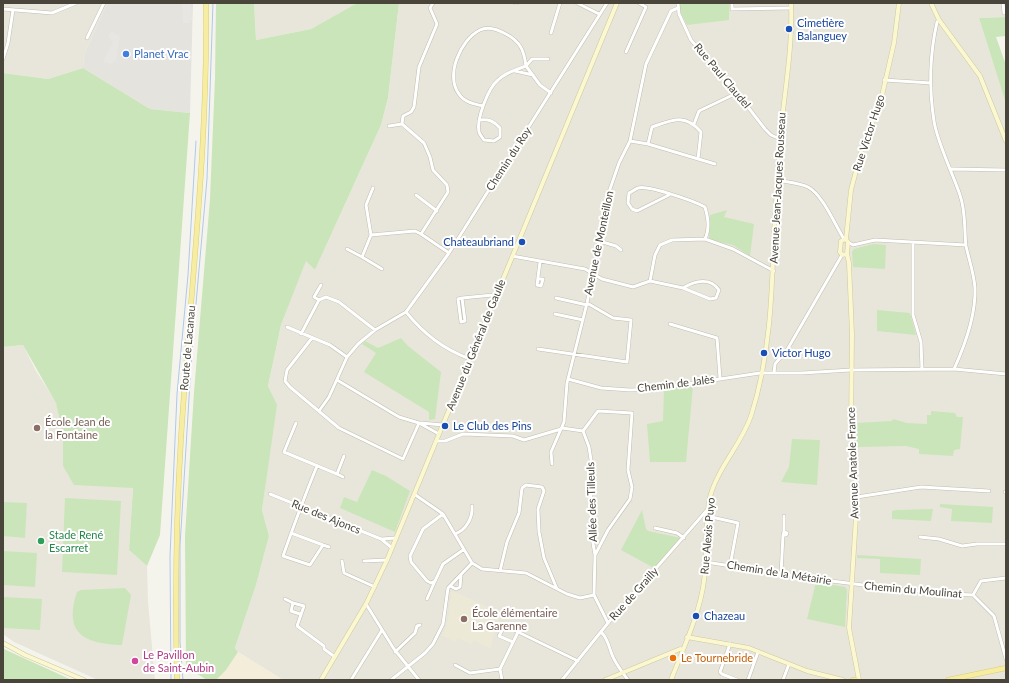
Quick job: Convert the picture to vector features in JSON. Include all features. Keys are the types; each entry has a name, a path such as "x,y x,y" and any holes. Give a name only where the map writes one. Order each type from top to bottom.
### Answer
{"main road":[{"name":"Route de Lacanau","path":"177,680 176,572 179,485 200,195 204,120 205,3"},
{"path":"948,680 1006,668"},
{"path":"853,680 858,680"}],"street":[{"path":"3,9 52,13 76,3"},
{"path":"87,38 104,3"},
{"path":"402,124 403,116 411,112 414,107 419,67 437,24 430,8 433,3"},
{"path":"551,33 560,3"},
{"path":"577,3 600,14"},
{"name":"Chemin du Roy","path":"406,312 449,253 607,3"},
{"name":"Avenue du Général de Gaulle","path":"321,680 366,604 387,560 617,3"},
{"path":"626,52 646,7 639,3"},
{"name":"Rue Paul Claudel","path":"678,3 678,8 691,40 737,92 765,129 771,135 780,139"},
{"path":"732,3 732,9 791,8"},
{"name":"Avenue Jean-Jacques Rousseau","path":"760,373 770,324 780,139 791,28 791,3"},
{"name":"Rue Victor Hugo","path":"846,240 851,190 861,152 876,118 894,43 899,3"},
{"path":"931,3 939,20 980,76 1006,141"},
{"path":"1003,3 1004,13 1006,13"},
{"name":"Avenue de Monteillon","path":"552,464 551,452 562,428 568,380 573,355 587,304 609,192 619,163 630,141 646,64 671,11 678,8"},
{"path":"3,59 8,43 13,10"},
{"path":"939,20 937,22 933,46 931,83 934,122 962,203 966,221 966,245 975,288 973,312 954,369"},
{"path":"483,106 470,103 459,95 453,84 454,71 467,41 481,30 497,29 512,37 524,51 526,66 540,85 551,93"},
{"path":"480,120 488,119 495,122 500,128 500,137 494,141 484,140 479,131 480,120 483,106 489,90 498,79 514,70 526,66 532,59 548,59"},
{"path":"514,70 533,75"},
{"path":"884,80 931,83"},
{"path":"694,124 699,111 737,92"},
{"path":"648,144 652,127 678,118 694,124 701,132 698,159"},
{"path":"389,126 402,124 424,143 430,157 433,170 447,185 448,192 421,234"},
{"path":"630,141 648,144 715,164"},
{"path":"951,169 1006,170"},
{"path":"778,180 808,187 823,202 846,240 854,245 875,240 966,245"},
{"path":"362,257 371,235 366,205 373,188"},
{"path":"669,195 637,211 632,209 628,203 630,193 638,188 653,190 692,200 705,206 708,220 708,230 705,239"},
{"path":"416,195 437,210"},
{"path":"371,235 415,231 449,253"},
{"path":"650,282 655,255 660,245 672,240 705,239 733,249 774,271"},
{"path":"842,255 840,252 840,244 846,240"},
{"name":"Avenue Anatole France","path":"846,240 849,263 852,334 851,428 857,497 849,628 858,680"},
{"path":"599,241 616,246 621,250"},
{"path":"913,243 913,315 921,342 922,370"},
{"path":"347,248 382,269"},
{"path":"774,373 775,364 787,350 842,255 847,254"},
{"path":"512,256 585,269 602,279 633,287 650,282 683,288 710,299 716,298 719,290 715,284 703,281 692,282 683,288"},
{"path":"538,279 540,262"},
{"path":"318,300 314,297 321,285"},
{"path":"462,298 465,321 460,322 458,299 462,298 497,294"},
{"path":"301,334 318,300 326,297 339,302 375,330"},
{"path":"538,348 573,355 627,362 631,320 613,318 587,304 556,298"},
{"path":"319,411 329,397 347,357 358,344 375,330 406,312 419,328 434,341 454,353 470,359"},
{"path":"555,314 583,320"},
{"path":"670,324 717,338 720,378"},
{"path":"287,327 330,345 347,357"},
{"path":"312,338 286,370 284,377 290,387 339,428 403,459 419,423"},
{"name":"Chemin de Jalès","path":"568,380 601,388 630,390 760,373 954,369 1006,374"},
{"name":"Rue Alexis Puyo","path":"671,680 688,637 702,589 706,562 707,516 717,477 750,417 760,373"},
{"path":"337,380 399,417 419,423 443,425"},
{"path":"436,441 444,441 463,434 513,436 524,440 555,432 562,428 583,431 598,410 632,413 628,470 632,487 630,499 608,530 595,556"},
{"path":"284,452 296,423"},
{"path":"419,423 439,434"},
{"name":"Allée des Tilleuls","path":"583,431 589,447 591,460 591,532 595,556 594,595"},
{"path":"279,450 343,477"},
{"path":"337,474 344,456"},
{"path":"283,556 300,507 317,466"},
{"path":"500,571 507,542 519,513 522,488 526,484 542,487 544,491 538,516 541,550 557,589"},
{"path":"857,497 921,487 989,491"},
{"name":"Rue des Ajoncs","path":"270,494 381,539 392,548"},
{"path":"414,494 443,514 472,563 482,569 526,573 557,589 580,598 594,595 608,623"},
{"path":"454,534 464,529 473,512 472,506"},
{"name":"Rue de Grailly","path":"562,680 608,623 708,510"},
{"path":"435,581 427,581 411,562 410,556 423,529 443,514"},
{"path":"707,516 738,523 730,566"},
{"path":"781,574 784,516"},
{"path":"655,528 677,533 684,538"},
{"path":"291,533 329,547"},
{"path":"920,537 939,539 962,546 977,544 1006,544"},
{"name":"Rue des Ajoncs","path":"381,539 396,538"},
{"path":"279,554 310,565 323,545"},
{"path":"427,600 435,581 447,560 463,550"},
{"path":"364,561 387,560"},
{"path":"342,561 344,573 375,587"},
{"name":"Chemin de la Métairie","path":"706,562 851,584"},
{"path":"391,680 425,653 439,633 443,624 448,588 472,563"},
{"path":"450,586 456,590 460,587 461,575"},
{"path":"973,595 981,581 1006,578"},
{"name":"Chemin du Moulinat","path":"851,584 921,592 973,595 994,616 1006,659"},
{"path":"285,600 304,606 297,626 335,657"},
{"path":"293,603 291,611 300,614"},
{"path":"366,604 395,652 419,680"},
{"path":"395,652 415,633 417,626 420,625"},
{"path":"513,642 499,636 505,625 578,661"},
{"path":"351,680 382,630"},
{"path":"502,680 500,669 518,632"},
{"path":"602,632 605,635 612,657 628,680"},
{"path":"688,637 730,644 758,652 819,675 842,680"},
{"path":"3,643 25,655 84,680"},
{"path":"730,644 720,672 736,680"},
{"path":"605,680 680,649 683,650"},
{"path":"748,680 758,652"},
{"path":"782,680 789,664"},
{"path":"456,665 470,673 500,669"},
{"name":"Avenue Anatole France","path":"853,680 856,672"}],"shaded area":[{"path":"3,3 107,3 84,55 83,68 48,79 3,73"},
{"path":"107,3 193,3 190,113 150,109 83,68 84,55"},
{"path":"182,3 191,3 192,20 190,23 183,23"},
{"path":"254,3 357,3 311,29 256,40"},
{"path":"399,3 680,3 680,11 729,20 730,3 1006,3 1006,17 979,18 1006,104 1006,680 283,680 238,652 235,648 256,585 269,536 262,510 276,405 268,386 281,325 306,260 315,270 381,125 388,98"},
{"path":"111,31 120,36 116,60 111,64 103,62 113,42 108,37"},
{"path":"23,345 36,371 56,402 63,436 63,466 133,488 129,550 147,566 148,602 155,680 98,680 14,642 3,634 3,347"},
{"name":"École élémentaire La Garenne","path":"453,591 500,613 490,648 473,640 472,644 458,638 455,642 442,635 446,629 449,614 450,593"},
{"path":"238,652 283,680 216,680 226,670"}],"green space":[{"path":"216,3 254,3 256,40 311,29 357,3 399,3 388,98 381,125 315,270 306,261 281,325 268,386 277,405 262,510 269,536 256,585 235,648 238,652 226,670 216,680 207,680 186,667 185,536 194,392 210,199 215,78"},
{"path":"680,3 730,3 729,20 687,25 680,11"},
{"path":"1006,17 1006,36 996,37 1006,65 1006,104 979,18"},
{"path":"83,68 150,109 190,113 160,535 147,566 129,550 133,488 74,485 63,466 63,436 56,403 23,345 3,347 3,73 48,79"},
{"path":"727,210 724,217 754,224 750,256 733,245 709,238 710,215"},
{"path":"873,244 886,245 885,269 853,267 852,252 854,249"},
{"path":"877,310 910,313 916,335 877,331"},
{"path":"401,338 408,346 441,372 435,419 429,420 429,412 364,372 376,353 362,344 365,341 378,348"},
{"path":"693,386 686,462 650,462 647,424 663,421 664,390"},
{"path":"931,411 955,413 957,417 963,417 960,449 954,450 953,456 919,454 919,449 906,446 857,447 855,423 892,421 893,419 907,423 927,424 927,415 931,415"},
{"path":"792,439 820,440 817,485 781,482 789,467"},
{"path":"372,470 386,476 410,491 395,532 340,508 344,497 357,502"},
{"path":"65,498 121,501 117,575 62,572"},
{"path":"3,502 27,503 25,538 3,536"},
{"path":"940,504 993,507 992,523 951,521 952,509 940,507"},
{"path":"933,509 931,521 892,519 892,511 896,510"},
{"path":"642,510 646,529 648,531 681,538 654,568 621,550"},
{"path":"3,551 37,553 35,587 3,585"},
{"path":"857,555 921,559 920,575 880,573 880,559 857,558"},
{"path":"816,582 845,587 847,590 845,627 807,619"},
{"path":"125,588 131,595 122,645 97,642 80,634 75,627 73,618 73,606 77,592 81,590"},
{"path":"3,597 42,599 40,630 3,628"},
{"path":"3,648 6,650 72,680 3,680"}],"waterway":[{"path":"183,680 180,642 180,546 192,349 207,179 213,3"},
{"path":"171,680 170,556 177,394 188,275 196,141"}],"place":[{"name":"Cimetière Balanguey","path":"789,29"},
{"name":"Planet Vrac","path":"126,54"},
{"name":"Chateaubriand","path":"522,242"},
{"name":"Victor Hugo","path":"764,353"},
{"name":"Le Club des Pins","path":"445,426"},
{"name":"École Jean de la Fontaine","path":"37,428"},
{"name":"Stade René Escarret","path":"41,541"},
{"name":"Chazeau","path":"696,616"},
{"name":"École élémentaire La Garenne","path":"464,619"},
{"name":"Le Tournebride","path":"673,658"},
{"name":"Le Pavillon de Saint-Aubin","path":"135,661"}]}
